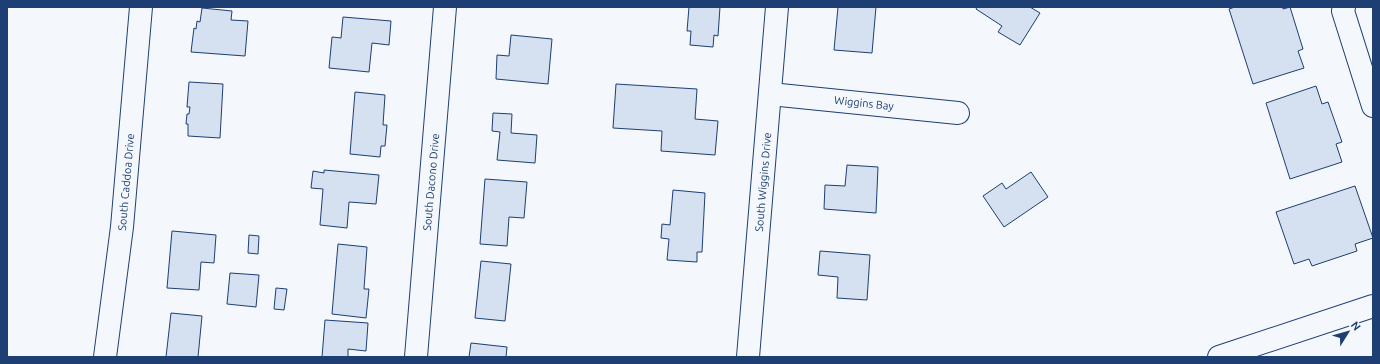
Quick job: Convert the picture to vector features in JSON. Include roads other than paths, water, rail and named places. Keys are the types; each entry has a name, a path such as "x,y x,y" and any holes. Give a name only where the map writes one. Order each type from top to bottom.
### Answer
{"street":[{"name":"South Caddoa Drive","path":"106,357 122,227 141,7"},
{"name":"South Dacono Drive","path":"416,357 446,7"},
{"name":"South Wiggins Drive","path":"748,357 777,7"},
{"path":"1344,7 1343,11 1373,106"},
{"name":"Wiggins Bay","path":"770,94 958,113"},
{"path":"1219,357 1373,306"}]}
